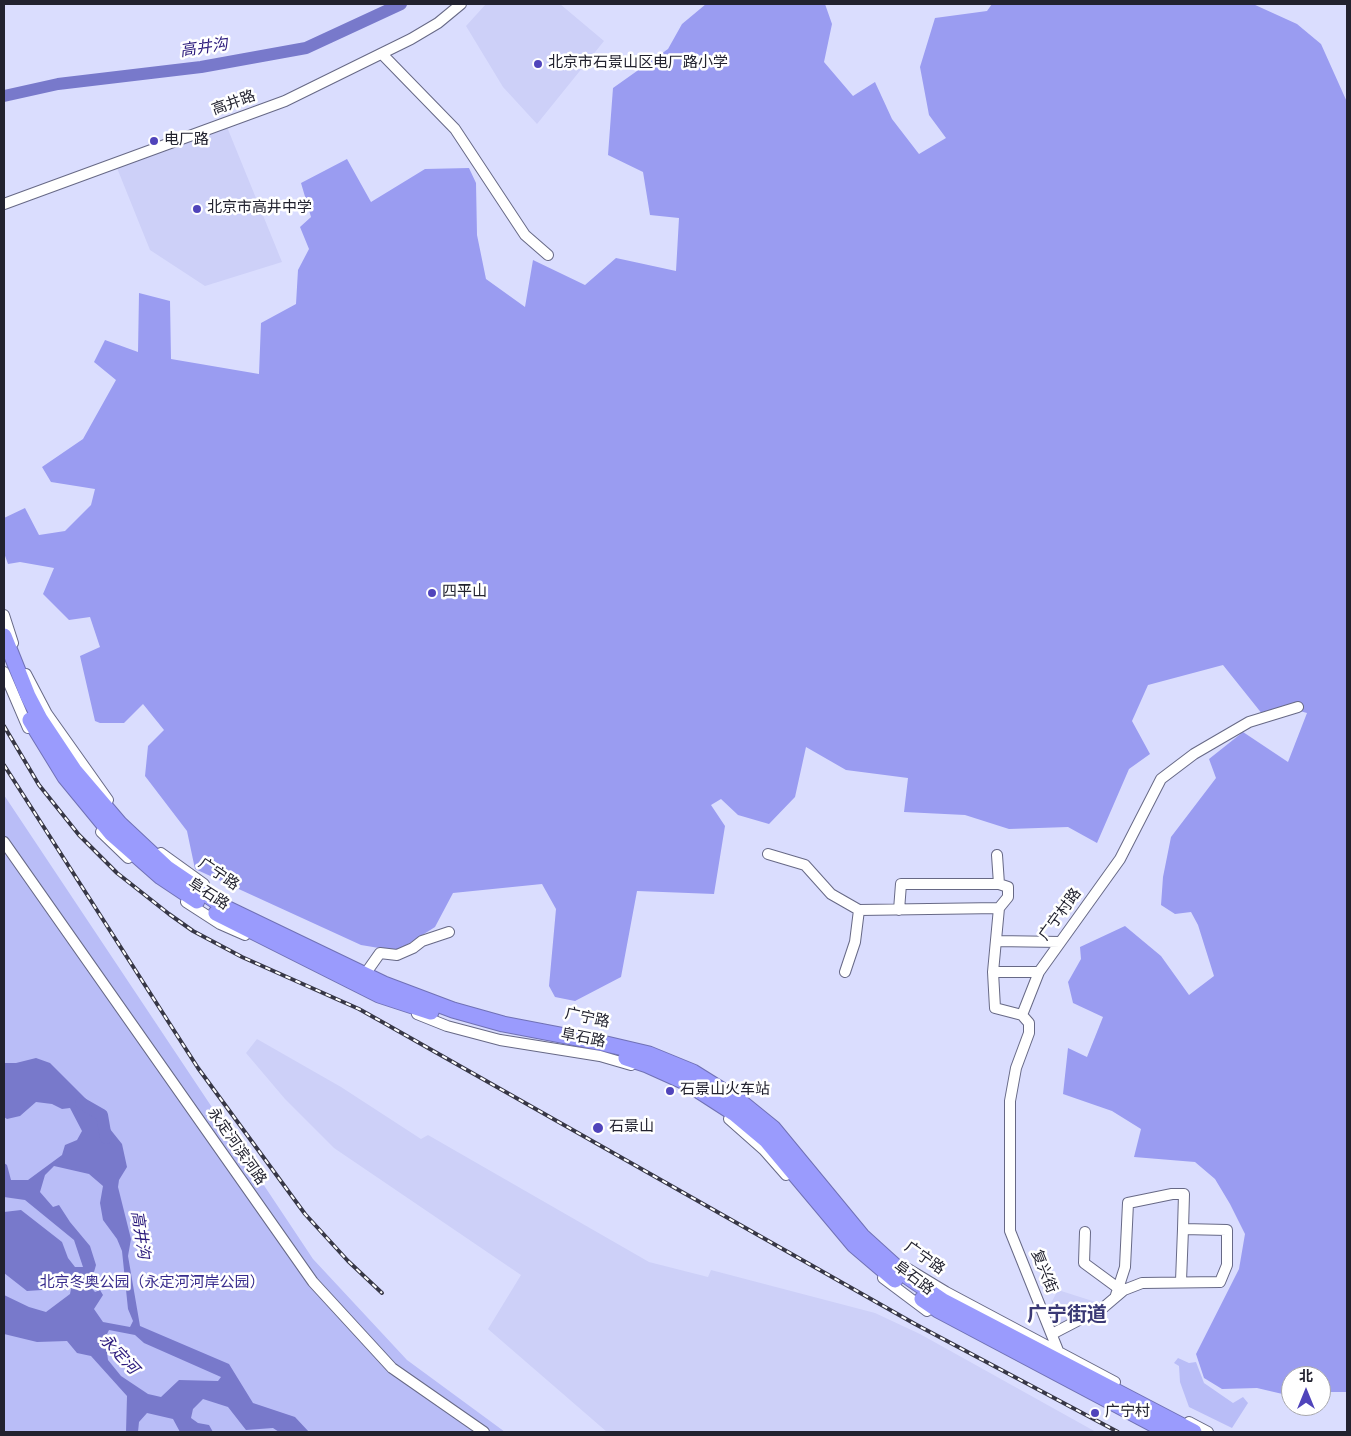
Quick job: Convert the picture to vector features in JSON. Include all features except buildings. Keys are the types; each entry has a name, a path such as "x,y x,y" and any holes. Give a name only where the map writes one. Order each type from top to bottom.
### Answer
{"highway":[{"name":"阜石路","path":"4,636 28,696 40,719 74,770 120,824 167,868 226,908 401,990 452,1010 503,1024 596,1041 649,1054 693,1072 741,1102 773,1128 862,1236 905,1275 944,1301 1194,1432"},
{"name":"阜石路","path":"4,659 18,697 32,725 65,777 111,833 169,882 222,917 378,995 503,1033 621,1057 647,1065 687,1083 735,1114 766,1140 854,1245 901,1285 938,1310 1168,1432"}],"street":[{"name":"高井路","path":"4,204 249,115 318,86 438,23 461,4"},
{"path":"382,54 455,129 525,235 548,255"},
{"name":"广宁路","path":"4,615 18,659 47,714 123,820 171,862 230,902 368,970 456,1004 504,1017 651,1049 694,1067 743,1097 776,1122 864,1231 908,1269 946,1292 1208,1432"},
{"path":"4,672 27,727 62,784 109,842 158,884 220,924 378,999 447,1026 500,1040 600,1056 625,1062 687,1091 732,1121 764,1150 851,1250 897,1290 934,1316 1153,1432"},
{"name":"广宁村路","path":"1022,1015 1039,972 1120,859 1161,779 1194,754 1249,722 1298,708"},
{"name":"永定河滨河路","path":"4,842 313,1282 392,1368 484,1432"},
{"path":"768,854 805,865 831,894 859,910 999,908"},
{"path":"997,855 999,884"},
{"path":"899,910 901,884 999,884 1008,887 1008,897 999,908 993,972 995,1008 1022,1015"},
{"path":"845,972 855,942 859,910"},
{"path":"368,970 380,952 397,955 413,948 422,941 449,932"},
{"path":"996,941 1060,942"},
{"path":"993,972 1039,972"},
{"name":"复兴街","path":"1022,1015 1029,1023 1028,1033 1016,1068 1010,1101 1010,1231 1059,1353"},
{"path":"1052,1334 1104,1306 1117,1292 1125,1266 1128,1203 1172,1194 1184,1194 1181,1281"},
{"path":"1117,1292 1142,1283 1220,1282 1227,1265 1227,1230 1183,1229"},
{"path":"1086,1232 1084,1263 1117,1292"}],"shaded area":[{"name":"北京市石景山区电厂路小学","path":"486,4 560,4 604,41 537,124 503,87 466,26"},
{"path":"706,4 825,4 832,24 824,62 853,96 875,82 892,119 919,154 946,138 929,115 920,67 935,18 987,11 992,4 1253,4 1297,24 1321,44 1347,102 1347,1392 1331,1392 1331,1366 1281,1366 1281,1394 1257,1388 1222,1389 1204,1378 1196,1354 1239,1269 1245,1234 1215,1179 1195,1162 1134,1157 1141,1129 1112,1111 1063,1094 1068,1048 1087,1057 1103,1017 1073,1003 1068,982 1081,959 1080,947 1125,926 1161,956 1189,995 1214,976 1198,925 1191,912 1175,914 1161,905 1163,877 1171,837 1216,778 1209,759 1243,732 1288,762 1307,713 1289,708 1263,715 1223,665 1148,685 1132,721 1150,754 1129,769 1097,843 1068,827 1009,829 965,815 904,812 908,778 846,770 806,747 795,797 769,824 738,815 721,799 711,805 725,826 714,894 637,891 621,977 575,1001 555,997 549,986 556,909 542,884 453,893 435,927 397,951 361,945 195,869 187,831 145,776 148,746 164,730 143,704 124,723 100,723 95,721 80,656 100,647 90,617 69,620 43,594 54,568 20,562 8,564 4,553 4,518 25,508 39,535 65,531 91,505 95,489 51,482 42,467 83,439 116,380 94,362 105,340 138,352 139,293 170,301 171,359 259,374 261,323 296,304 298,270 309,249 300,227 311,217 301,183 347,159 371,202 425,169 469,168 476,183 477,235 486,279 525,307 533,260 585,285 616,258 676,271 679,218 650,215 643,172 608,155 613,88 668,49 682,24"},
{"name":"北京市高井中学","path":"227,127 282,262 205,286 150,250 117,168"},
{"path":"257,1039 341,1087 421,1139 428,1135 649,1262 708,1277 711,1270 875,1313 920,1334 1096,1432 607,1432 488,1329 521,1275 334,1148 285,1099 246,1053"},
{"path":"36,1058 50,1063 86,1099 122,1144 127,1167 119,1180 118,1187 131,1239 128,1256 140,1326 229,1364 253,1403 295,1417 309,1432 279,1432 273,1428 246,1430 228,1407 203,1399 193,1409 191,1418 198,1423 209,1425 213,1432 180,1432 173,1419 147,1413 139,1422 138,1432 126,1432 127,1396 91,1356 77,1353 67,1341 37,1342 4,1334 4,1295 29,1307 46,1312 70,1294 71,1289 66,1285 50,1284 42,1290 27,1291 4,1273 4,1212 21,1210 62,1242 68,1258 75,1267 83,1267 74,1240 25,1200 4,1197 4,1163 7,1165 11,1180 28,1180 62,1155 65,1145 77,1140 82,1131 70,1108 62,1109 52,1104 36,1102 20,1116 7,1119 4,1117 4,1063 16,1063","holes":["54,1166 89,1174 103,1186 100,1203 103,1220 117,1239 122,1251 128,1309 133,1321 130,1327 103,1322 94,1309 103,1295 100,1290 95,1292 90,1286 96,1265 90,1246 59,1205 53,1207 40,1192 45,1175","109,1330 135,1335 144,1343 221,1377 218,1381 179,1380 161,1397 148,1394 121,1376 108,1360 105,1338"]},
{"path":"1058,1290 1102,1304 1059,1327 1050,1305"}],"green space":[{"name":"北京冬奥公园（永定河河岸公园）","path":"4,795 313,1259 407,1360 505,1432 4,1432"},
{"path":"1178,1358 1189,1363 1196,1362 1204,1383 1233,1403 1243,1397 1248,1403 1232,1428 1189,1407 1180,1382 1179,1366 1174,1363"}],"waterway":[{"name":"高井沟","path":"4,96 58,84 201,67 306,48 401,4"},
{"name":"高井沟","path":"81,1103 102,1115 106,1138"}],"railway":[{"path":"4,726 39,785 79,835 117,873 193,931 242,957 359,1009 915,1324 1118,1432"},
{"path":"4,765 198,1068 305,1214 348,1261 382,1293"}],"place":[{"name":"北京市石景山区电厂路小学","path":"538,64"},
{"name":"电厂路","path":"154,141"},
{"name":"北京市高井中学","path":"197,209"},
{"name":"四平山","path":"432,593"},
{"name":"石景山火车站","path":"670,1091"},
{"name":"石景山","path":"598,1128"},
{"name":"广宁村","path":"1095,1413"}],"district":[{"name":"广宁街道","path":"1067,1317"}],"water label":[{"name":"永定河","path":"118,1355"}]}
